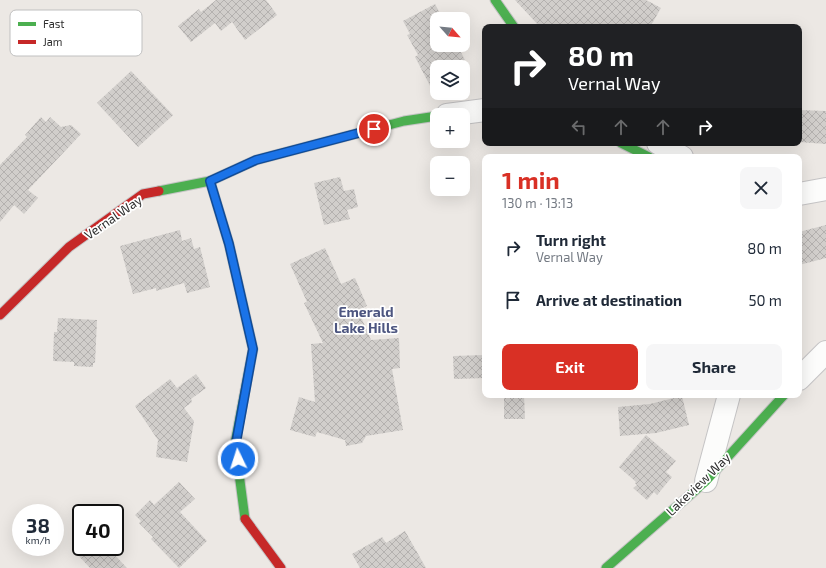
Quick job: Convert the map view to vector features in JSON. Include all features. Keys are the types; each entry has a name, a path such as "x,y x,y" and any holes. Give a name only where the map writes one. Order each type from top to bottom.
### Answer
{"street":[{"path":"494,0 512,24"},
{"path":"470,112 482,110"},
{"name":"Vernal Way","path":"0,316 69,247 143,194 210,181 256,160 404,121 430,117"},
{"path":"627,146 643,154"},
{"path":"663,146 677,154"},
{"path":"210,181 229,244 253,349 236,443 246,521 281,568"},
{"path":"802,193 826,188"},
{"path":"802,376 826,352"},
{"path":"706,480 728,398"},
{"name":"Lakeview Way","path":"606,568 706,480 781,398"}],"building":[{"path":"216,0 266,0 277,15 245,40 232,22 221,31 215,23 191,42 178,26 199,9 201,12"},
{"path":"515,0 646,0 661,8 652,24 537,24"},
{"path":"435,4 439,12 430,12 430,52 461,52 465,60 430,60 430,86 415,57 418,55 407,35 410,34 403,21"},
{"path":"131,71 173,115 138,147 97,103"},
{"path":"802,110 826,111 826,144 802,142"},
{"path":"41,117 46,122 50,117 61,127 71,125 81,134 28,190 38,198 24,214 14,205 0,222 0,165 27,137 25,135"},
{"path":"340,177 344,191 354,189 358,207 347,210 350,219 324,225 314,183"},
{"path":"826,225 826,258 802,264 802,231"},
{"path":"180,230 182,241 191,238 194,249 200,247 210,287 187,293 184,283 156,291 156,288 133,294 120,246"},
{"path":"325,248 341,284 355,278 367,306 358,310 371,340 399,338 400,368 392,369 403,430 366,436 362,443 346,446 345,440 317,432 315,437 290,430 299,397 315,402 311,344 323,343 304,303 307,302 290,264"},
{"path":"58,318 97,320 95,363 93,363 93,367 74,366 74,362 53,361 54,332 57,332"},
{"path":"482,355 482,378 454,379 453,356"},
{"path":"196,374 206,388 191,399 192,402 184,408 194,421 187,462 156,457 158,440 135,406 170,379 177,388"},
{"path":"504,398 524,398 525,419 504,419"},
{"path":"674,398 682,398 689,425 656,433 620,436 618,407 650,404"},
{"path":"646,435 676,461 666,472 672,477 657,495 654,492 647,500 633,488 637,485 635,483 636,482 619,467"},
{"path":"179,482 195,499 180,512 207,541 179,568 151,539 153,537 139,523 141,521 135,515 150,500 154,505"},
{"path":"405,531 426,568 360,568 352,554 382,537 386,543"},
{"path":"79,556 116,556 127,568 90,568"}],"traffic: fast":[{"path":"495,0 512,24"},
{"path":"159,191 210,181 256,160 404,121 430,117"},
{"path":"627,146 643,154"},
{"path":"210,181 229,244 253,349 235,443 245,519"},
{"path":"606,568 706,481 781,398"}],"traffic: jam":[{"path":"0,315 69,247 143,194 159,191"},
{"path":"245,519 281,568"}],"district":[{"name":"Emerald Lake Hills","path":"366,320"}],"route":[{"path":"238,459 236,443 253,349 229,244 210,181 256,160 374,129"}]}
